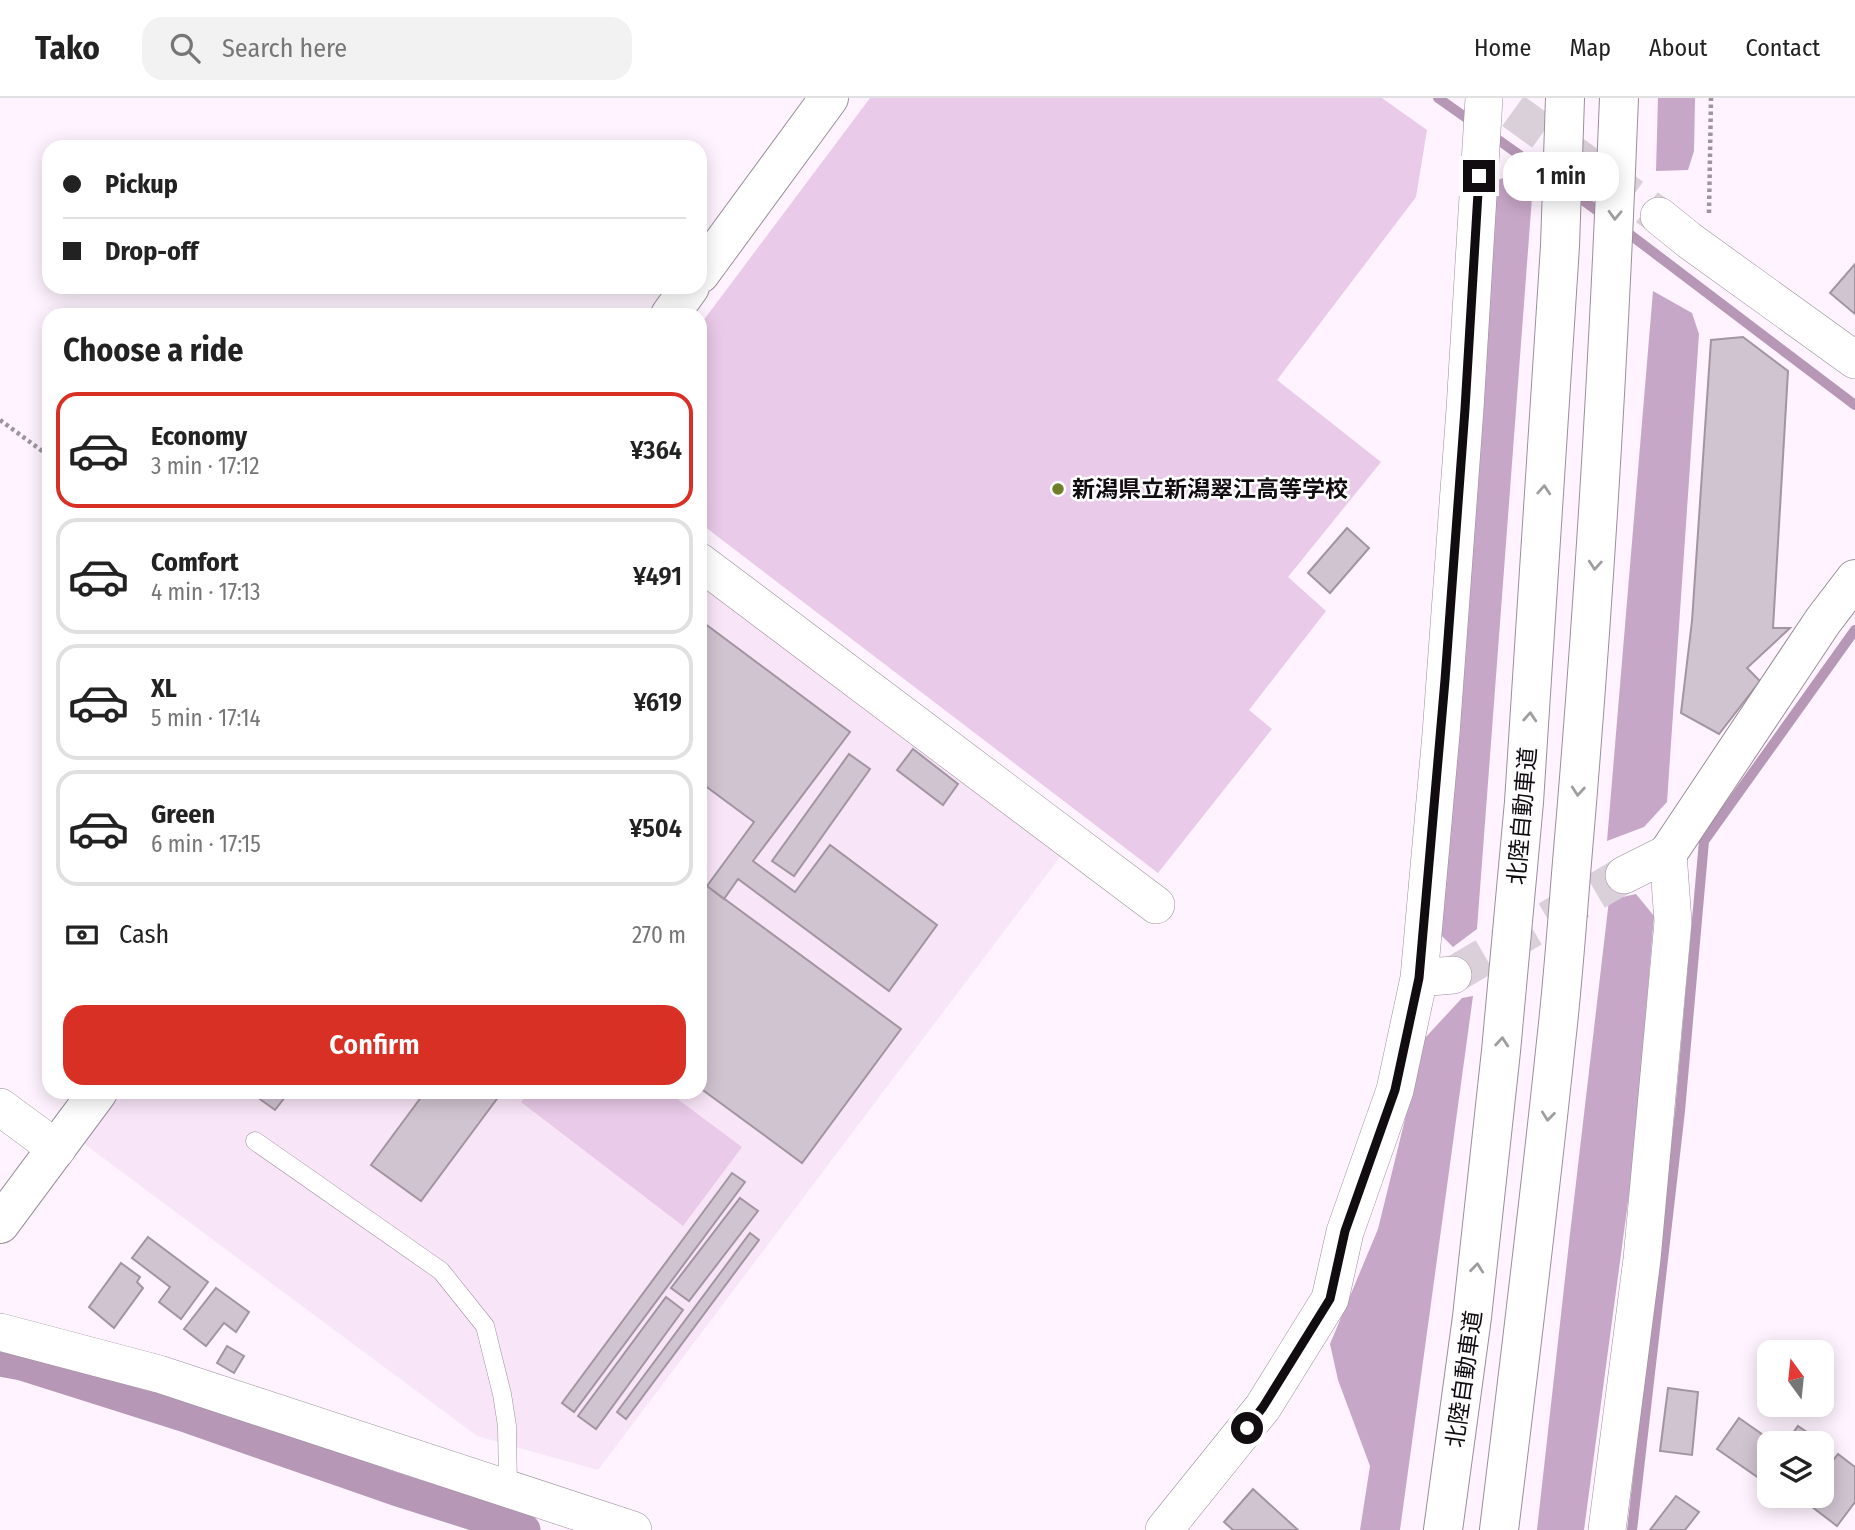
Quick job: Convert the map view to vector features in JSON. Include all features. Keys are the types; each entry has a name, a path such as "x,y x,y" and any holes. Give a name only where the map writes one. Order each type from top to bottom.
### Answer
{"main road":[{"path":"707,264 829,98"},
{"name":"北陸自動車道","path":"1444,1530 1475,1291 1524,802 1560,246 1565,98"},
{"path":"1499,1530 1557,1039 1578,790 1598,525 1619,98"},
{"path":"1668,853 1855,579"},
{"path":"0,1224 93,1099"}],"street":[{"path":"1164,1530 1263,1407 1330,1299 1345,1231 1436,976 1448,640 1465,409 1498,102"},
{"path":"1660,216 1855,360"},
{"path":"707,567 1156,905"},
{"path":"1607,1530 1642,1259 1673,922 1668,853 1624,875"},
{"path":"0,1107 57,1149"},
{"path":"0,1332 159,1374 633,1530"}],"lane":[{"path":"256,1140 441,1271 485,1326 508,1426 508,1489"}],"path":[{"path":"1690,240 1709,213 1711,98"},
{"path":"0,420 42,451"}],"shaded area":[{"name":"新潟県立新潟翠江高等学校","path":"870,98 1382,98 1427,130 1416,197 1277,380 1381,462 1288,577 1326,611 1249,710 1272,729 1158,873 707,528 707,316"},
{"path":"1658,98 1695,98 1694,151 1688,170 1656,171"},
{"path":"1509,176 1533,184 1477,929 1453,947 1440,934 1492,182"},
{"path":"1653,291 1692,313 1699,334 1667,802 1644,827 1607,841"},
{"path":"707,587 1060,857 598,1470 477,1436 79,1140 109,1099 707,1099"},
{"path":"1636,894 1654,916 1634,1157 1584,1530 1537,1530 1609,900"},
{"path":"1473,996 1400,1530 1360,1530 1370,1466 1338,1380 1330,1344 1378,1229 1425,1038 1462,998"},
{"path":"523,1099 677,1099 742,1147 683,1226 521,1102"}],"building":[{"path":"1855,264 1855,314 1830,293"},
{"path":"1743,337 1788,371 1773,628 1790,628 1747,668 1760,681 1719,734 1681,713 1692,621 1711,340"},
{"path":"1347,528 1369,548 1330,593 1308,573"},
{"path":"707,625 850,732 753,861 795,892 830,845 937,925 889,991 738,879 724,899 707,886 754,822 707,787"},
{"path":"913,749 958,784 943,805 897,770"},
{"path":"849,754 870,769 794,876 772,861"},
{"path":"707,886 901,1029 802,1163 707,1093"},
{"path":"260,1099 284,1099 275,1110"},
{"path":"420,1099 497,1099 421,1201 371,1165"},
{"path":"732,1173 745,1182 574,1412 562,1403"},
{"path":"740,1198 758,1211 689,1301 671,1288"},
{"path":"750,1233 759,1240 626,1419 617,1412"},
{"path":"148,1237 208,1282 181,1319 159,1302 170,1287 132,1258"},
{"path":"121,1263 140,1277 137,1282 143,1288 114,1328 89,1307"},
{"path":"216,1288 249,1312 236,1332 224,1323 206,1346 184,1329"},
{"path":"666,1297 683,1310 596,1429 578,1416"},
{"path":"227,1346 244,1356 234,1373 217,1363"},
{"path":"1668,1388 1698,1392 1692,1455 1660,1451"},
{"path":"1739,1418 1758,1431 1757,1477 1717,1449"},
{"path":"1838,1454 1855,1467 1855,1502 1837,1526 1813,1508 1834,1508 1834,1459"},
{"path":"1253,1489 1298,1530 1233,1530 1224,1522"},
{"path":"1676,1496 1699,1512 1685,1530 1650,1530"}],"waterway":[{"path":"1438,98 1475,124"},
{"path":"1490,134 1552,178"},
{"path":"1573,193 1603,215"},
{"path":"1624,230 1855,405"},
{"path":"1632,1530 1680,1111 1704,841 1855,630"},
{"path":"0,1360 22,1364 183,1415 395,1489 524,1530"}],"tunnel":[{"path":"1513,111 1659,216"},
{"path":"1453,975 1624,875"}],"place":[{"name":"新潟県立新潟翠江高等学校","path":"1058,489"}],"route":[{"path":"1247,1428 1330,1299 1345,1231 1395,1090 1419,978 1441,734 1479,176"}]}
